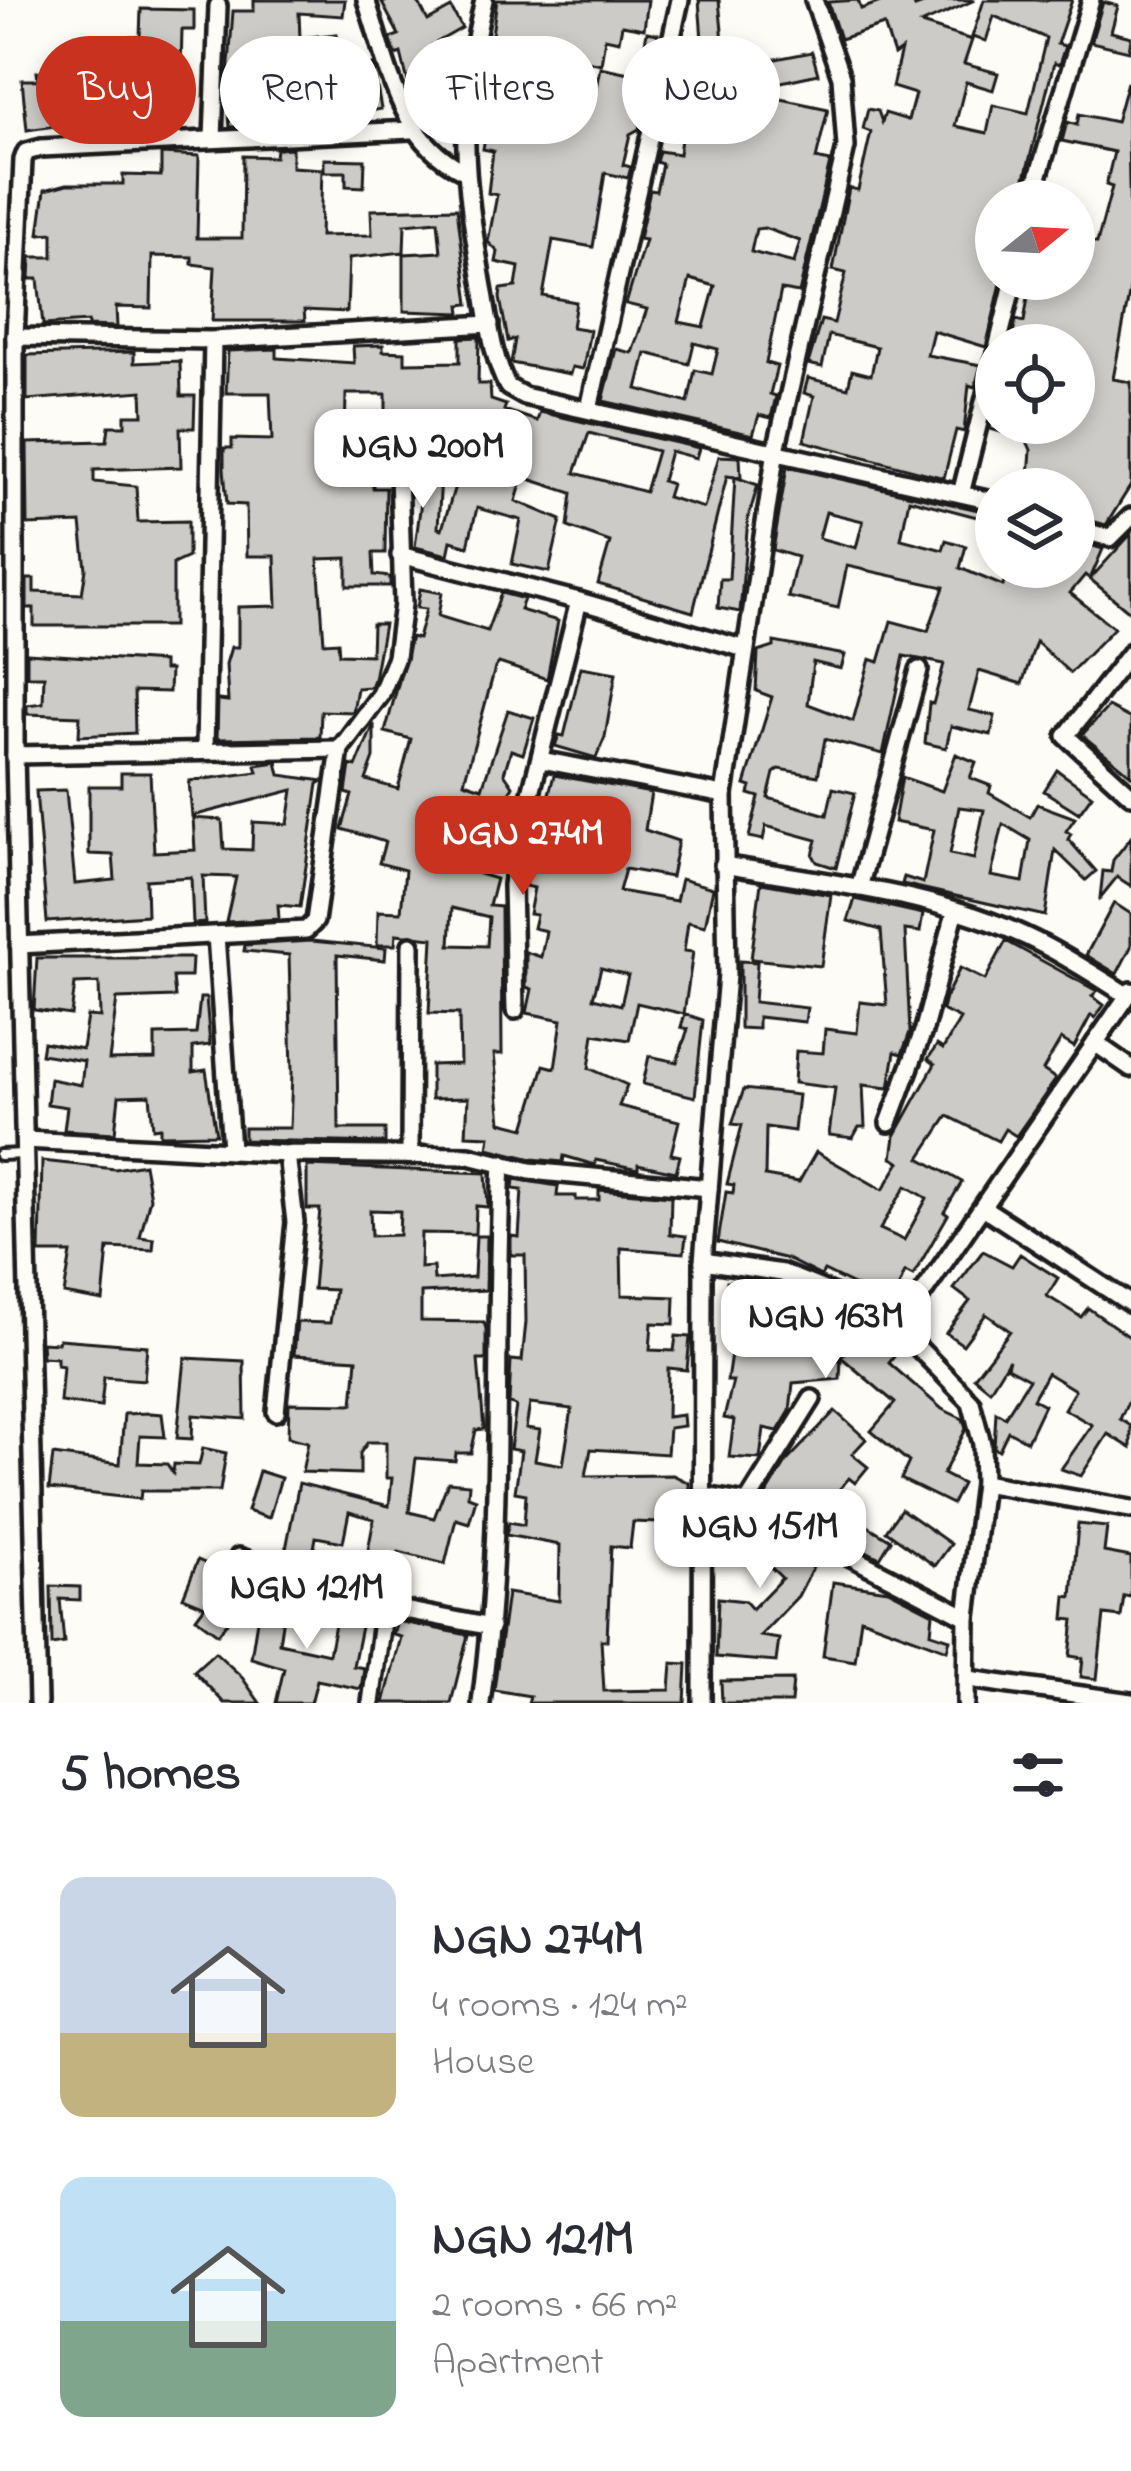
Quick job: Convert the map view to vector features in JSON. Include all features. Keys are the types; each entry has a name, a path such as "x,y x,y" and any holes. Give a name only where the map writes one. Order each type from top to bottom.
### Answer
{"street":[{"path":"366,0 404,110"},
{"path":"484,0 468,68 463,170 490,324 508,387 524,396 975,495"},
{"path":"590,409 680,0"},
{"path":"702,1703 703,1261 727,975 724,795 776,450 846,147 841,77 814,0"},
{"path":"1037,180 1090,0"},
{"path":"213,139 218,6"},
{"path":"38,1703 15,754 15,337 26,152 404,130"},
{"path":"424,144 437,158 463,170"},
{"path":"15,337 213,340 490,324"},
{"path":"205,751 213,340"},
{"path":"962,490 975,438"},
{"path":"0,921 20,937 306,931 315,921 340,749 381,694 396,657 403,604 398,440"},
{"path":"1095,534 1110,538 1131,517"},
{"path":"400,555 746,650"},
{"path":"514,1010 512,885 579,601"},
{"path":"1131,652 1066,736 1131,796"},
{"path":"859,888 920,670"},
{"path":"15,754 340,749"},
{"path":"541,760 724,795"},
{"path":"723,865 859,888 955,913 1044,945 1129,993 899,1328"},
{"path":"889,1123 924,1029 955,913"},
{"path":"216,935 231,1150"},
{"path":"410,1155 411,945"},
{"path":"1095,1043 1131,1068"},
{"path":"25,1147 469,1156 530,1171 709,1188"},
{"path":"276,1412 295,1222 287,1154"},
{"path":"481,1703 498,1526 496,1297 502,1163"},
{"path":"984,1208 1131,1304"},
{"path":"703,1261 805,1280 899,1328 971,1402 982,1444 983,1483 968,1617 966,1703"},
{"path":"747,1503 812,1400"},
{"path":"983,1483 1131,1509"},
{"path":"705,1496 747,1503 968,1617"},
{"path":"239,1557 384,1606 491,1627"},
{"path":"371,1703 384,1606"},
{"path":"969,1679 1131,1702"}],"lane":[{"path":"0,1155 25,1147"}],"building":[{"path":"254,0 345,0 343,16 299,13 300,36 231,36 233,11 254,11"},
{"path":"417,0 428,21 451,8 462,28 448,36 404,36 404,66 390,38 399,35 382,3"},
{"path":"497,0 648,0 644,29 622,25 619,41 605,38 601,64 598,36 492,36"},
{"path":"699,0 719,0 723,36 702,36"},
{"path":"858,0 861,9 886,0 912,0 915,7 934,0 975,0 921,24 972,40 964,64 998,73 993,90 966,82 955,126 987,133 993,105 1028,113 1046,38 994,16 986,41 972,37 984,0 1072,0 1057,44 1065,46 1059,65 1054,63 1024,180 975,180 975,300 997,300 991,324 975,324 975,344 933,331 927,355 975,364 975,387 969,385 964,432 956,430 944,478 804,441 814,396 804,393 808,378 848,388 852,370 871,375 877,347 829,335 822,367 808,364 821,320 834,323 846,273 833,270 849,188 858,190 871,132 863,129 868,109 878,111 882,122 885,113 908,120 915,94 892,87 901,50 894,55 884,25 840,39 828,2"},
{"path":"1103,2 1118,6 1111,32 1131,37 1129,51 1091,42"},
{"path":"141,9 194,10 194,30 182,30 182,36 140,36"},
{"path":"812,52 818,74 780,82 780,58"},
{"path":"600,67 622,72 622,144 628,144 623,165 631,167 628,178 605,173 593,247 553,240 543,296 576,302 572,327 590,330 583,369 572,367 570,374 511,363 515,339 508,341 500,298 501,289 516,287 519,267 496,262 498,252 488,242 497,195 488,193 493,151 483,149 484,144 598,144"},
{"path":"22,80 36,80 36,129 27,130"},
{"path":"1127,82 1131,284 1113,379 1131,382 1131,485 1106,525 1095,522 1095,468 1030,468 1028,444 1095,444 1095,324 1015,324 1016,320 1024,322 1028,300 1095,300 1095,243 1112,187 1106,185 1114,152 1062,141 1067,122 1077,125 1079,114 1116,122"},
{"path":"780,99 828,109 816,159 830,162 799,293 781,290 766,363 777,366 770,394 776,396 771,418 759,415 753,435 603,401 616,349 632,353 647,309 626,304 645,240 639,239 650,190 656,191 662,164 656,162 659,151 679,154 680,144 780,144","holes":["756,229 800,241 794,263 751,252","690,279 715,286 704,327 679,322","694,343 718,349 712,374 695,370 688,403 637,389 646,353 689,364"]},
{"path":"292,148 292,167 322,169 320,236 372,235 371,210 457,208 469,304 460,305 461,313 404,311 404,254 441,252 438,221 405,224 404,252 349,258 347,312 304,310 305,321 212,321 215,267 192,264 192,257 152,256 151,308 116,307 117,327 88,326 88,322 43,325 38,279 30,279 31,257 53,257 53,233 39,234 45,190 67,184 123,184 123,175 161,176 161,154 199,156 197,238 242,238 243,156 275,157 276,149"},
{"path":"324,159 365,160 364,187 346,186 346,172 324,172"},
{"path":"479,337 478,384 490,384 491,400 506,405 504,410 537,421 540,412 699,448 696,458 670,451 662,481 671,484 667,497 704,508 719,456 740,457 741,478 727,476 693,612 598,584 610,542 568,527 572,493 523,477 516,501 561,520 549,572 512,564 521,520 477,508 468,546 451,541 448,555 415,547 427,456 410,455 412,423 386,423 386,394 346,394 345,440 373,440 373,488 386,488 385,553 373,553 374,575 390,577 390,586 347,586 347,558 318,559 324,643 338,642 339,654 371,655 372,624 384,624 374,679 371,687 357,688 353,712 321,711 320,737 217,739 218,700 228,701 226,664 231,647 238,647 238,607 277,606 275,556 247,556 246,505 227,504 224,469 224,448 232,448 232,439 272,440 270,393 226,393 228,351 277,349 277,358 354,363 353,346 383,345 383,351 405,352 405,363 460,362 460,338","holes":["444,424 473,426 442,529 438,528","589,433 657,451 645,492 575,473"]},
{"path":"134,352 134,363 180,361 181,396 195,396 194,428 180,428 181,467 94,470 94,482 136,486 138,522 188,521 188,557 173,564 173,626 34,626 34,608 27,608 27,579 34,579 34,592 82,594 86,569 81,523 28,525 27,443 107,441 109,426 125,426 125,415 143,415 142,391 27,400 27,355"},
{"path":"787,467 975,509 975,516 909,499 901,539 943,550 946,540 966,546 960,568 975,574 975,588 1074,588 1070,593 1114,628 1070,673 1036,642 1022,684 979,671 969,710 995,716 991,735 951,726 946,748 925,743 929,703 933,704 944,664 904,656 883,754 825,739 818,776 779,769 774,773 768,798 827,815 833,788 855,793 836,868 817,862 813,855 817,840 766,826 763,840 749,837 759,797 749,794 751,787 745,785 772,697 756,691 758,652 774,647 774,642 845,655 841,669 813,662 808,704 853,721 870,659 879,662 891,621 928,631 944,587 847,566 838,608 788,597 797,557 773,550","holes":["826,512 863,521 856,548 819,538"]},
{"path":"735,477 758,485 748,519 740,612 718,608 720,579 729,579"},
{"path":"1131,534 1131,613 1095,583 1095,574"},
{"path":"420,589 442,593 438,616 487,631 501,593 524,599 520,610 558,621 547,679 499,663 495,668 464,782 482,788 508,710 534,718 523,754 511,750 504,773 513,786 493,823 509,828 504,847 487,842 479,874 496,879 489,906 501,907 502,1054 494,1054 501,1122 525,1128 544,1065 555,1068 562,1020 527,1013 532,989 526,987 526,952 541,957 546,931 533,928 536,915 529,914 534,888 525,886 530,859 577,868 581,847 592,850 597,833 584,829 586,820 545,809 554,775 651,793 645,830 678,841 671,877 625,869 619,891 676,901 681,879 713,888 705,926 688,922 684,951 693,952 684,1014 637,1003 629,1040 594,1034 589,1068 627,1085 619,1106 679,1121 671,1154 680,1156 676,1172 596,1160 595,1165 564,1156 563,1162 532,1159 488,1148 490,1136 466,1135 468,1098 431,1099 431,1065 460,1064 459,1014 429,1013 433,938 396,934 395,945 377,945 378,911 401,912 405,870 379,863 385,842 342,829 352,795 346,793 350,765 356,767 374,724 374,758 366,780 398,789 411,739 385,732 411,637 418,639 426,609 417,608","holes":["452,908 489,917 487,946 450,945","601,968 628,975 621,1005 593,998"]},
{"path":"27,653 163,662 163,670 170,670 169,692 134,691 135,733 79,736 80,716 27,714 27,705 43,703 44,676 27,676"},
{"path":"581,667 616,673 605,737 596,758 555,746 559,735 564,736"},
{"path":"1108,707 1131,719 1131,775 1082,735"},
{"path":"956,754 976,762 970,778 991,786 989,793 1030,817 1037,804 1075,818 1066,831 1071,834 1068,839 1096,871 1086,880 1055,850 1045,916 902,884 904,877 923,883 934,830 894,822 902,777 942,791","holes":["959,807 984,810 974,859 950,854","1003,824 1030,840 1023,882 991,876"]},
{"path":"277,762 280,775 323,781 318,784 300,907 278,905 279,919 226,922 236,877 203,876 205,923 193,924 191,877 146,880 147,915 47,922 36,791 66,790 75,884 115,880 113,855 89,854 89,786 121,786 121,773 150,773 154,852 195,850 193,818 222,820 224,849 252,850 253,822 288,824 293,790 192,816 189,781 258,772 256,765"},
{"path":"1057,770 1092,795 1079,813 1044,791"},
{"path":"1131,837 1131,886 1117,877 1100,898 1103,871 1111,872 1113,860"},
{"path":"761,883 831,895 821,966 751,959"},
{"path":"855,899 923,914 920,932 905,930 910,1032 902,1054 895,1052 889,1088 863,1085 865,1127 859,1127 853,1138 829,1135 835,1088 794,1083 796,1051 823,1053 825,1029 857,1033 860,1002 887,1005 881,930 848,921"},
{"path":"1114,903 1131,914 1131,947 1117,974 1086,955"},
{"path":"311,941 386,948 385,960 337,955 339,1129 385,1129 385,1143 244,1140 244,1128 290,1128 292,1072 289,955 244,951 245,945"},
{"path":"1006,941 1097,991 1092,996 1104,1005 1095,1018 1091,1015 1074,1047 1061,1039 1043,1070 1056,1079 1016,1136 1005,1129 998,1141 948,1116 920,1158 962,1182 913,1276 905,1272 890,1309 878,1297 824,1271 821,1276 787,1259 718,1242 726,1192 733,1193 734,1185 727,1184 742,1125 732,1124 744,1089 798,1095 794,1131 766,1127 765,1176 799,1182 816,1152 883,1190 900,1162 892,1158 895,1136 935,1064 928,1059 937,1045 943,1049 960,1019 942,1010 945,998 960,968 985,980","holes":["906,1186 927,1198 904,1240 880,1229"]},
{"path":"37,958 192,958 191,977 173,977 175,997 117,999 109,1060 155,1059 155,1035 196,1034 200,998 206,998 210,1045 193,1047 193,1072 206,1070 216,1134 160,1135 160,1127 153,1128 150,1095 119,1096 115,1133 64,1130 67,1107 47,1104 50,1079 81,1085 84,1061 41,1054 43,1042 82,1049 87,1016 100,1017 99,983 75,984 71,1015 34,1010"},
{"path":"740,961 757,962 754,1002 807,1008 805,1022 758,1017 758,1029 740,1028"},
{"path":"685,1014 703,1020 695,1097 643,1084 649,1056 677,1062 688,1029 681,1027"},
{"path":"42,1161 115,1169 144,1164 150,1198 140,1237 154,1239 153,1250 108,1248 103,1301 64,1294 71,1253 40,1253"},
{"path":"307,1166 486,1173 488,1207 476,1206 475,1234 421,1233 420,1268 433,1267 434,1280 474,1277 476,1236 487,1236 486,1290 421,1293 421,1321 484,1322 486,1329 486,1360 478,1360 484,1429 476,1430 471,1453 456,1453 455,1461 416,1458 409,1512 434,1518 448,1482 469,1484 468,1496 476,1499 469,1523 456,1519 445,1564 399,1552 395,1577 364,1571 374,1519 349,1512 343,1542 316,1537 312,1560 285,1554 299,1483 389,1506 392,1478 386,1478 386,1442 368,1442 360,1453 360,1474 302,1472 308,1442 288,1437 289,1403 353,1404 357,1359 294,1355 297,1322 330,1323 335,1290 313,1289 320,1209 307,1209","holes":["370,1210 400,1211 399,1235 371,1236"]},
{"path":"514,1179 558,1186 557,1196 576,1196 576,1200 599,1200 599,1190 671,1196 670,1234 686,1236 684,1253 621,1248 622,1295 675,1297 674,1324 652,1323 650,1350 674,1351 676,1336 690,1337 687,1370 668,1368 667,1417 683,1415 684,1426 669,1428 667,1454 591,1449 586,1476 673,1475 689,1483 689,1497 672,1497 671,1533 659,1533 659,1523 633,1522 630,1548 611,1546 607,1640 601,1640 604,1691 670,1690 672,1663 687,1664 685,1703 528,1703 530,1696 494,1690 507,1593 559,1601 560,1545 506,1535 509,1522 524,1525 526,1494 515,1492 521,1451 510,1449 516,1406 509,1404 511,1360 522,1361 526,1322 525,1255 511,1255 511,1236 519,1237 522,1190 513,1189","holes":["530,1404 572,1409 563,1465 535,1460 540,1430 526,1428"]},
{"path":"983,1251 1012,1266 1020,1254 1058,1278 1047,1296 1081,1317 1088,1308 1131,1338 1131,1396 1120,1419 1131,1426 1131,1448 1108,1434 1081,1476 1061,1469 1092,1425 1064,1409 1075,1390 1047,1373 1033,1399 1044,1405 1027,1441 1008,1431 999,1450 994,1448 996,1412 1005,1417 1029,1379 1007,1367 1009,1359 990,1390 974,1377 1010,1331 986,1314 963,1345 946,1333 970,1301 954,1289"},
{"path":"727,1281 757,1281 783,1293 783,1287 809,1297 806,1308 842,1311 840,1379 793,1383 790,1411 778,1431 764,1428 760,1459 729,1457 734,1420 724,1418 733,1381 727,1381 734,1334 727,1333"},
{"path":"872,1326 899,1350 889,1363 942,1409 963,1419 966,1429 943,1474 962,1484 952,1504 901,1479 909,1462 871,1431 895,1403 841,1357"},
{"path":"59,1339 147,1346 144,1380 104,1377 101,1407 60,1402 63,1366 57,1365 57,1358 42,1357 41,1342 58,1343"},
{"path":"185,1358 244,1361 245,1419 193,1415 192,1439 177,1438"},
{"path":"835,1411 866,1439 852,1454 868,1467 855,1483 849,1478 831,1499 844,1506 831,1533 765,1497 787,1461"},
{"path":"124,1414 162,1414 165,1437 140,1436 138,1463 167,1464 173,1473 174,1464 199,1465 203,1448 226,1453 220,1491 141,1491 140,1499 49,1489 53,1455 120,1464"},
{"path":"259,1471 281,1478 269,1518 247,1511"},
{"path":"901,1509 951,1544 935,1566 886,1531"},
{"path":"718,1510 743,1515 794,1547 797,1542 820,1554 798,1596 760,1636 779,1639 776,1662 716,1657 718,1598 745,1601 752,1609 782,1578 750,1547 714,1529"},
{"path":"843,1511 891,1540 880,1558 839,1537"},
{"path":"1078,1524 1107,1527 1104,1552 1131,1557 1131,1597 1124,1596 1121,1617 1104,1615 1097,1679 1081,1677 1083,1658 1070,1656 1074,1620 1064,1619 1066,1596 1072,1597"},
{"path":"198,1560 216,1568 206,1590 232,1616 218,1634 196,1618 205,1606 183,1597"},
{"path":"833,1582 888,1590 933,1613 931,1633 950,1639 947,1650 861,1618 855,1661 823,1656"},
{"path":"51,1586 80,1587 80,1600 60,1599 64,1643 52,1645"},
{"path":"262,1588 286,1596 279,1643 329,1654 339,1604 364,1612 353,1666 364,1668 361,1689 317,1680 311,1703 276,1703 284,1668 251,1658"},
{"path":"397,1621 468,1635 451,1703 384,1703 401,1637 393,1635"},
{"path":"215,1652 241,1676 260,1703 224,1703 194,1671"},
{"path":"793,1680 791,1703 722,1703 721,1681"}]}
